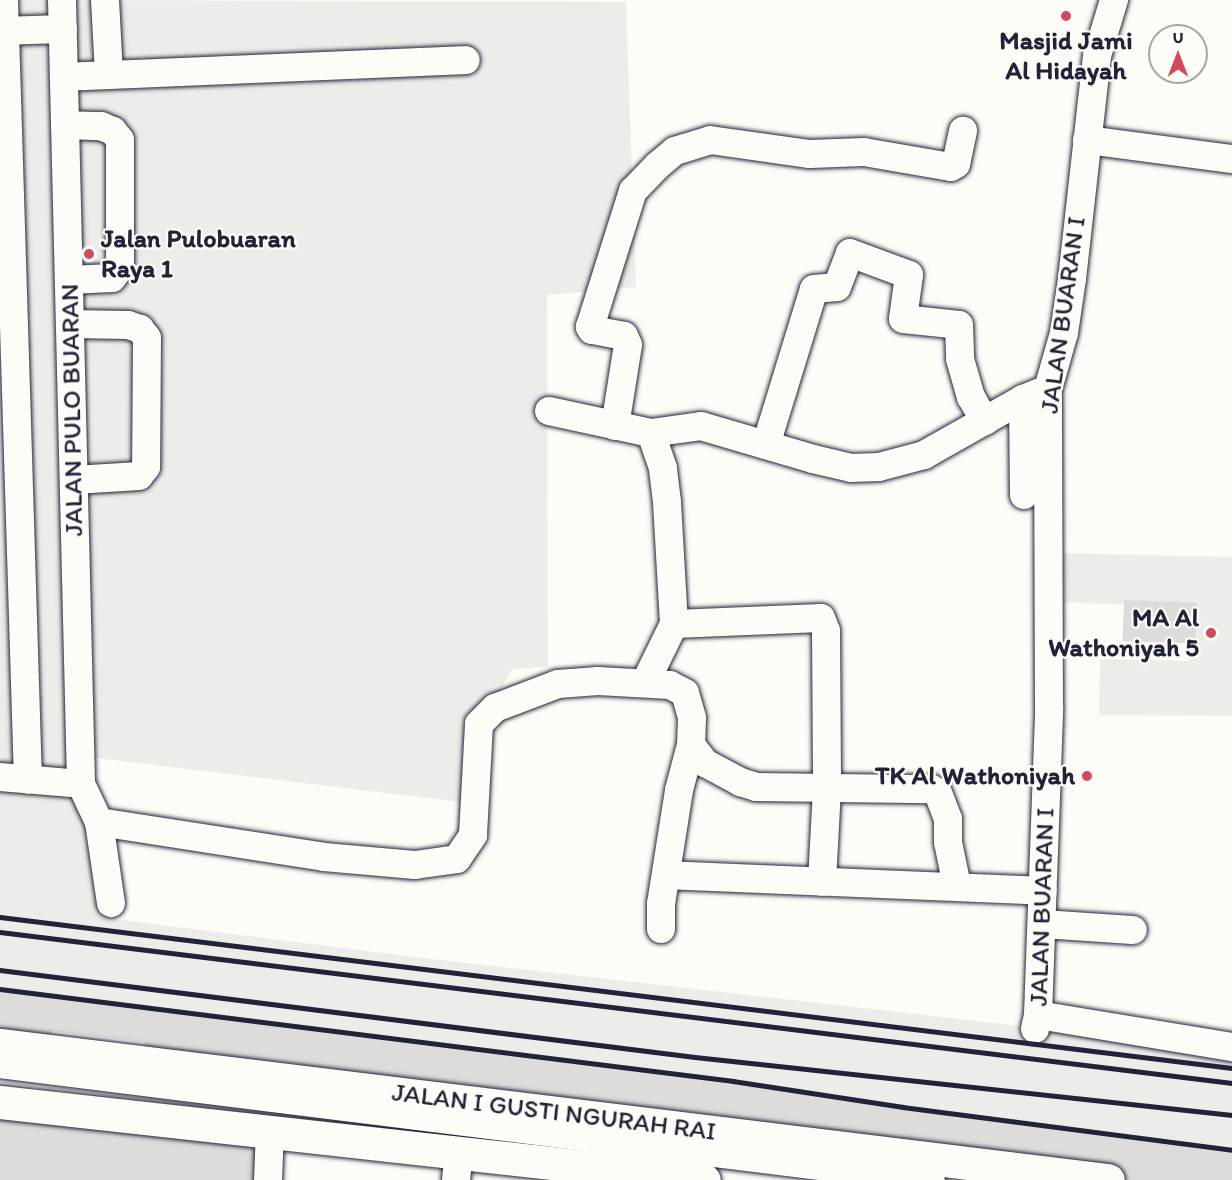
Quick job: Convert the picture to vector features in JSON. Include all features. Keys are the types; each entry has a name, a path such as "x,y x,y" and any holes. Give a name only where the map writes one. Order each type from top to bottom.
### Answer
{"main road":[{"name":"JALAN I GUSTI NGURAH RAI","path":"0,1045 1108,1180"},
{"name":"JALAN I GUSTI NGURAH RAI","path":"0,1102 270,1131 458,1166 704,1180"}],"street":[{"name":"JALAN PULO BUARAN","path":"4,0 7,328 28,780"},
{"name":"JALAN PULO BUARAN","path":"62,0 81,784"},
{"path":"105,0 109,75"},
{"name":"JALAN BUARAN I","path":"1114,0 1097,56 1064,333 1035,394 1049,708 1037,1022 1232,1047"},
{"path":"3,31 63,29"},
{"path":"64,77 466,60"},
{"path":"65,126 101,126 113,130 120,140 120,268 112,278 69,280"},
{"path":"615,426 628,345 624,336 592,330 590,327 633,191 657,166 675,151 710,140 810,154 864,152 951,167 956,164 963,131"},
{"path":"1087,140 1232,159"},
{"path":"766,445 814,289 837,287 850,253 909,275 903,320 959,325 960,360 971,397 984,421"},
{"path":"70,324 128,325 140,329 147,338 146,467 139,476 74,480"},
{"path":"549,411 651,433 701,426 851,468 879,467 924,455 1035,394"},
{"path":"1024,495 1035,394"},
{"path":"645,683 674,624 673,567 663,468 651,433"},
{"path":"674,624 821,618 826,631 827,789 822,882"},
{"path":"99,822 324,857 416,865 457,859 473,835 479,724 495,708 558,684 598,681 670,685 686,693 692,718 691,745 679,790 661,904 661,929"},
{"path":"691,745 705,763 740,782 756,787 932,789 938,793 948,819 948,842 957,886"},
{"path":"0,777 81,784 99,822 111,903"},
{"path":"666,875 1043,891"},
{"path":"1042,924 1133,930"},
{"path":"0,1064 931,1180"},
{"path":"268,1180 270,1131"}],"shaded area":[{"path":"0,0 626,2 636,287 547,295 548,667 512,669 479,729 477,804 80,756 99,822 106,918 422,958 1232,1050 1232,1150 0,990"},
{"name":"MA Al Wathoniyah 5","path":"1054,553 1232,557 1232,716 1099,715 1100,659 1189,661 1190,607 1055,602"},
{"path":"1124,600 1197,603 1196,644 1123,641"},
{"path":"0,989 1232,1149 1232,1180 1108,1180 143,1061 145,1042 52,1031 48,1050 0,1045"},
{"path":"0,1108 281,1143 279,1180 0,1180"}],"railway":[{"path":"0,917 1232,1068"},
{"path":"0,932 1232,1083"},
{"path":"0,970 695,1057 1232,1115"},
{"path":"0,989 733,1081 903,1107 1232,1150"}],"place":[{"name":"Masjid Jami Al Hidayah","path":"1066,16"},
{"name":"Jalan Pulobuaran Raya 1","path":"89,254"},
{"name":"MA Al Wathoniyah 5","path":"1211,633"},
{"name":"TK Al Wathoniyah","path":"1087,776"}]}
